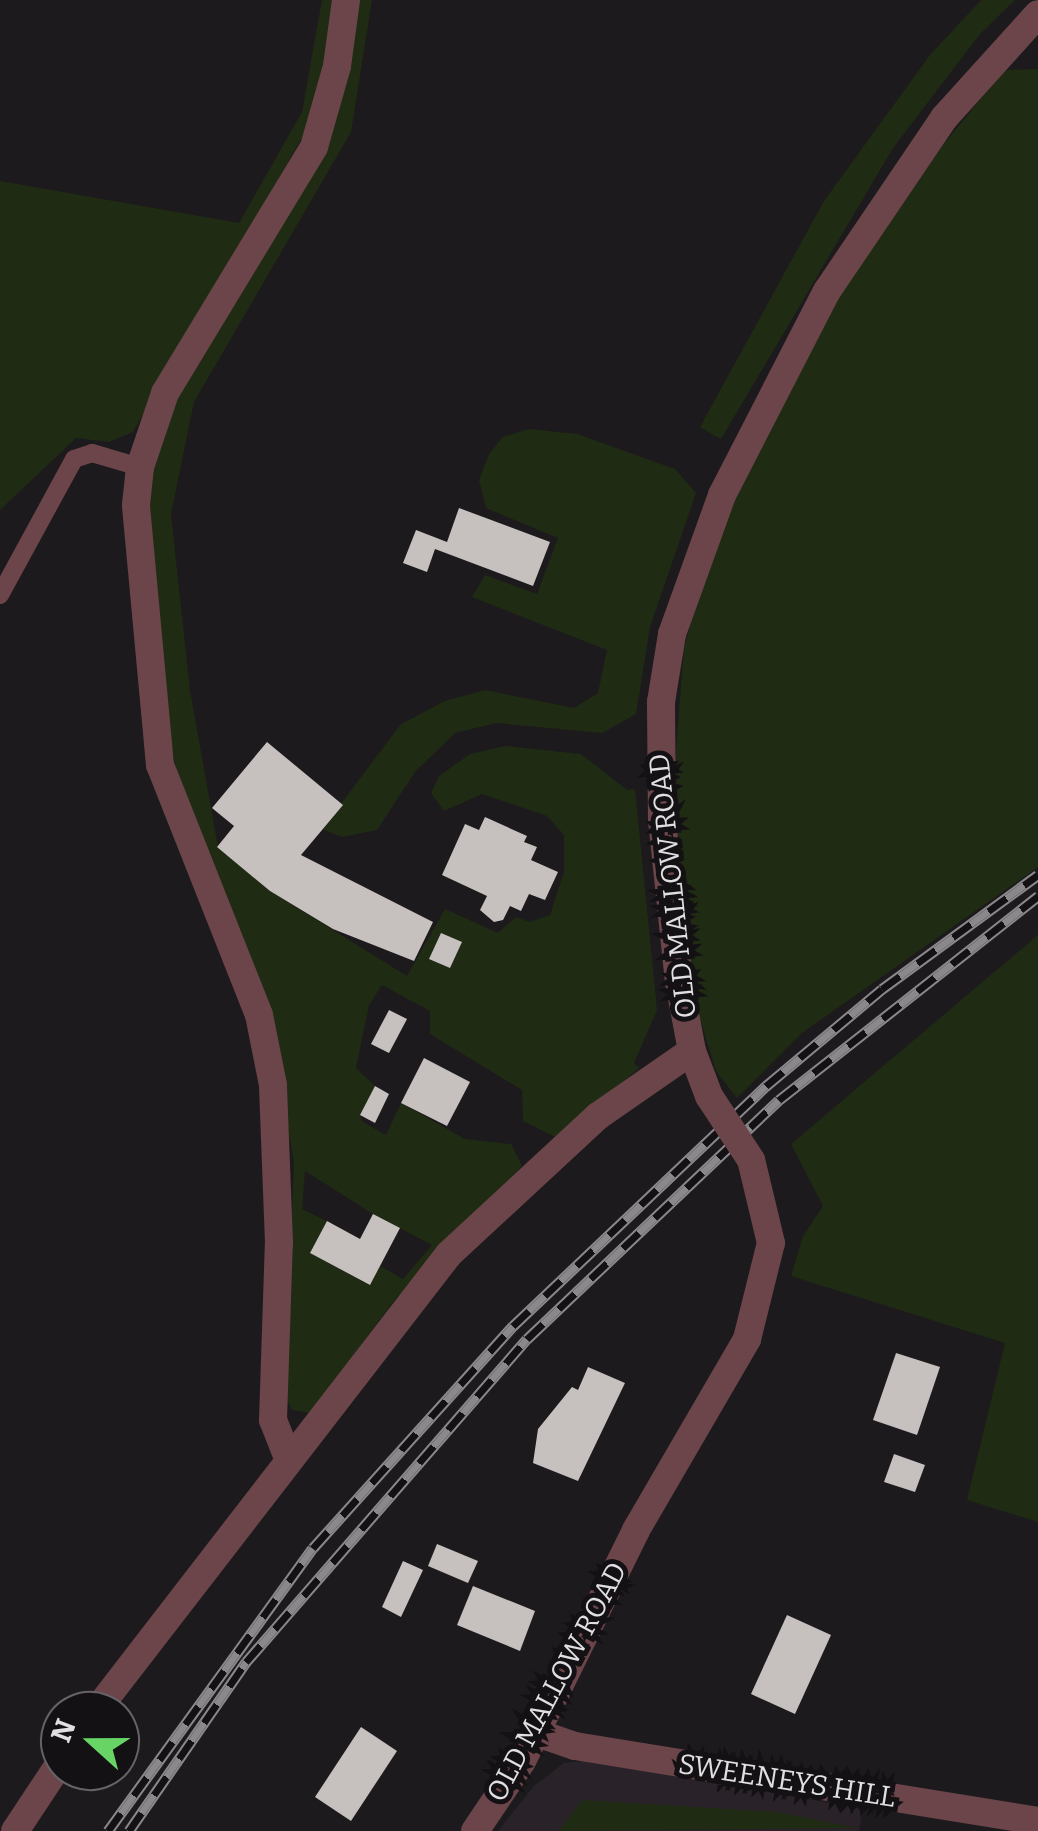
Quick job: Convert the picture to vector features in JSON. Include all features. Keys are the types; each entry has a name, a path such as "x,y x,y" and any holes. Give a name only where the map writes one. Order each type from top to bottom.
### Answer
{"street":[{"path":"288,1458 273,1420 279,1224 273,1085 259,1015 160,765 145,633 140,467 165,393 314,147 337,66 346,0"},
{"name":"OLD MALLOW ROAD","path":"475,1831 537,1733 636,1530 747,1339 772,1243 751,1160 709,1096 692,1051 678,982 658,754 672,634 694,564 769,395 827,292 944,118 1038,14"},
{"path":"111,1691 449,1254 598,1116 692,1051"},
{"name":"SWEENEYS HILL","path":"537,1733 575,1746 1038,1821"},
{"path":"14,1831 41,1791"}],"lane":[{"path":"0,595 74,459 92,453 140,467"}],"shaded area":[{"path":"591,1760 863,1809 859,1831 498,1831 534,1786 564,1763"}],"green space":[{"path":"322,0 338,0 315,115 133,432 109,442 76,438 0,510 0,181 239,223 302,112"},
{"path":"354,0 372,0 351,132 194,402 171,514 190,691 218,847 270,891 407,976 445,909 498,933 516,917 529,922 550,915 564,872 564,835 547,816 482,794 444,811 431,793 439,776 470,754 505,746 581,754 627,790 635,789 657,1010 634,1063 639,1068 557,1138 523,1121 522,1090 430,1034 430,1011 382,985 369,1005 356,1068 375,1086 360,1115 363,1122 386,1135 401,1103 465,1139 511,1144 522,1166 397,1297 310,1413 292,1410 284,1395 294,1163 269,1017 180,787 161,695 148,520 152,463 172,405 255,265","holes":["305,1171 432,1245 403,1279 380,1266 369,1285 310,1253 327,1221 302,1209"]},
{"path":"981,0 1015,0 980,34 893,148 721,439 700,427 824,201 930,55"},
{"path":"1038,69 1038,867 802,1033 737,1098 716,1071 694,999 673,789 684,648 706,567 754,451 835,302 908,188 1004,70"},
{"path":"529,429 577,434 675,469 696,493 650,627 636,714 602,733 496,723 455,733 415,772 377,830 342,837 322,829 401,724 445,701 485,690 574,708 598,693 607,650 472,597 485,575 537,594 558,538 486,508 479,480 489,454 503,437"},
{"path":"1038,935 1038,1522 967,1500 1005,1343 791,1276 803,1236 823,1206 791,1144"},
{"path":"582,1800 777,1812 857,1828 559,1831"}],"building":[{"path":"459,508 550,542 533,586 435,549 427,572 403,563 416,530 447,542"},
{"path":"267,742 343,805 301,855 433,922 414,961 333,929 270,891 217,847 234,826 212,808"},
{"path":"485,817 527,836 524,842 537,847 531,860 558,872 545,900 529,894 521,911 510,906 503,920 494,922 480,910 487,896 442,875 465,824 479,830"},
{"path":"441,933 462,942 450,968 429,959"},
{"path":"389,1010 407,1019 389,1053 371,1044"},
{"path":"424,1058 470,1082 447,1126 401,1103"},
{"path":"375,1086 389,1094 375,1123 360,1115"},
{"path":"373,1214 400,1228 370,1285 310,1253 327,1221 360,1239"},
{"path":"896,1353 940,1367 917,1435 873,1420"},
{"path":"588,1367 625,1383 578,1481 533,1463 538,1429 572,1387 578,1390"},
{"path":"894,1454 925,1465 915,1492 884,1482"},
{"path":"437,1544 478,1561 468,1583 428,1566"},
{"path":"403,1561 423,1570 401,1617 382,1607"},
{"path":"473,1586 535,1611 520,1651 457,1625"},
{"path":"787,1615 831,1635 795,1714 751,1694"},
{"path":"361,1727 397,1751 351,1821 315,1797"}],"railway":[{"path":"108,1831 313,1548 513,1326 766,1086 882,989 1038,875"},
{"path":"129,1831 246,1662 527,1339 779,1100 1038,896"}]}
